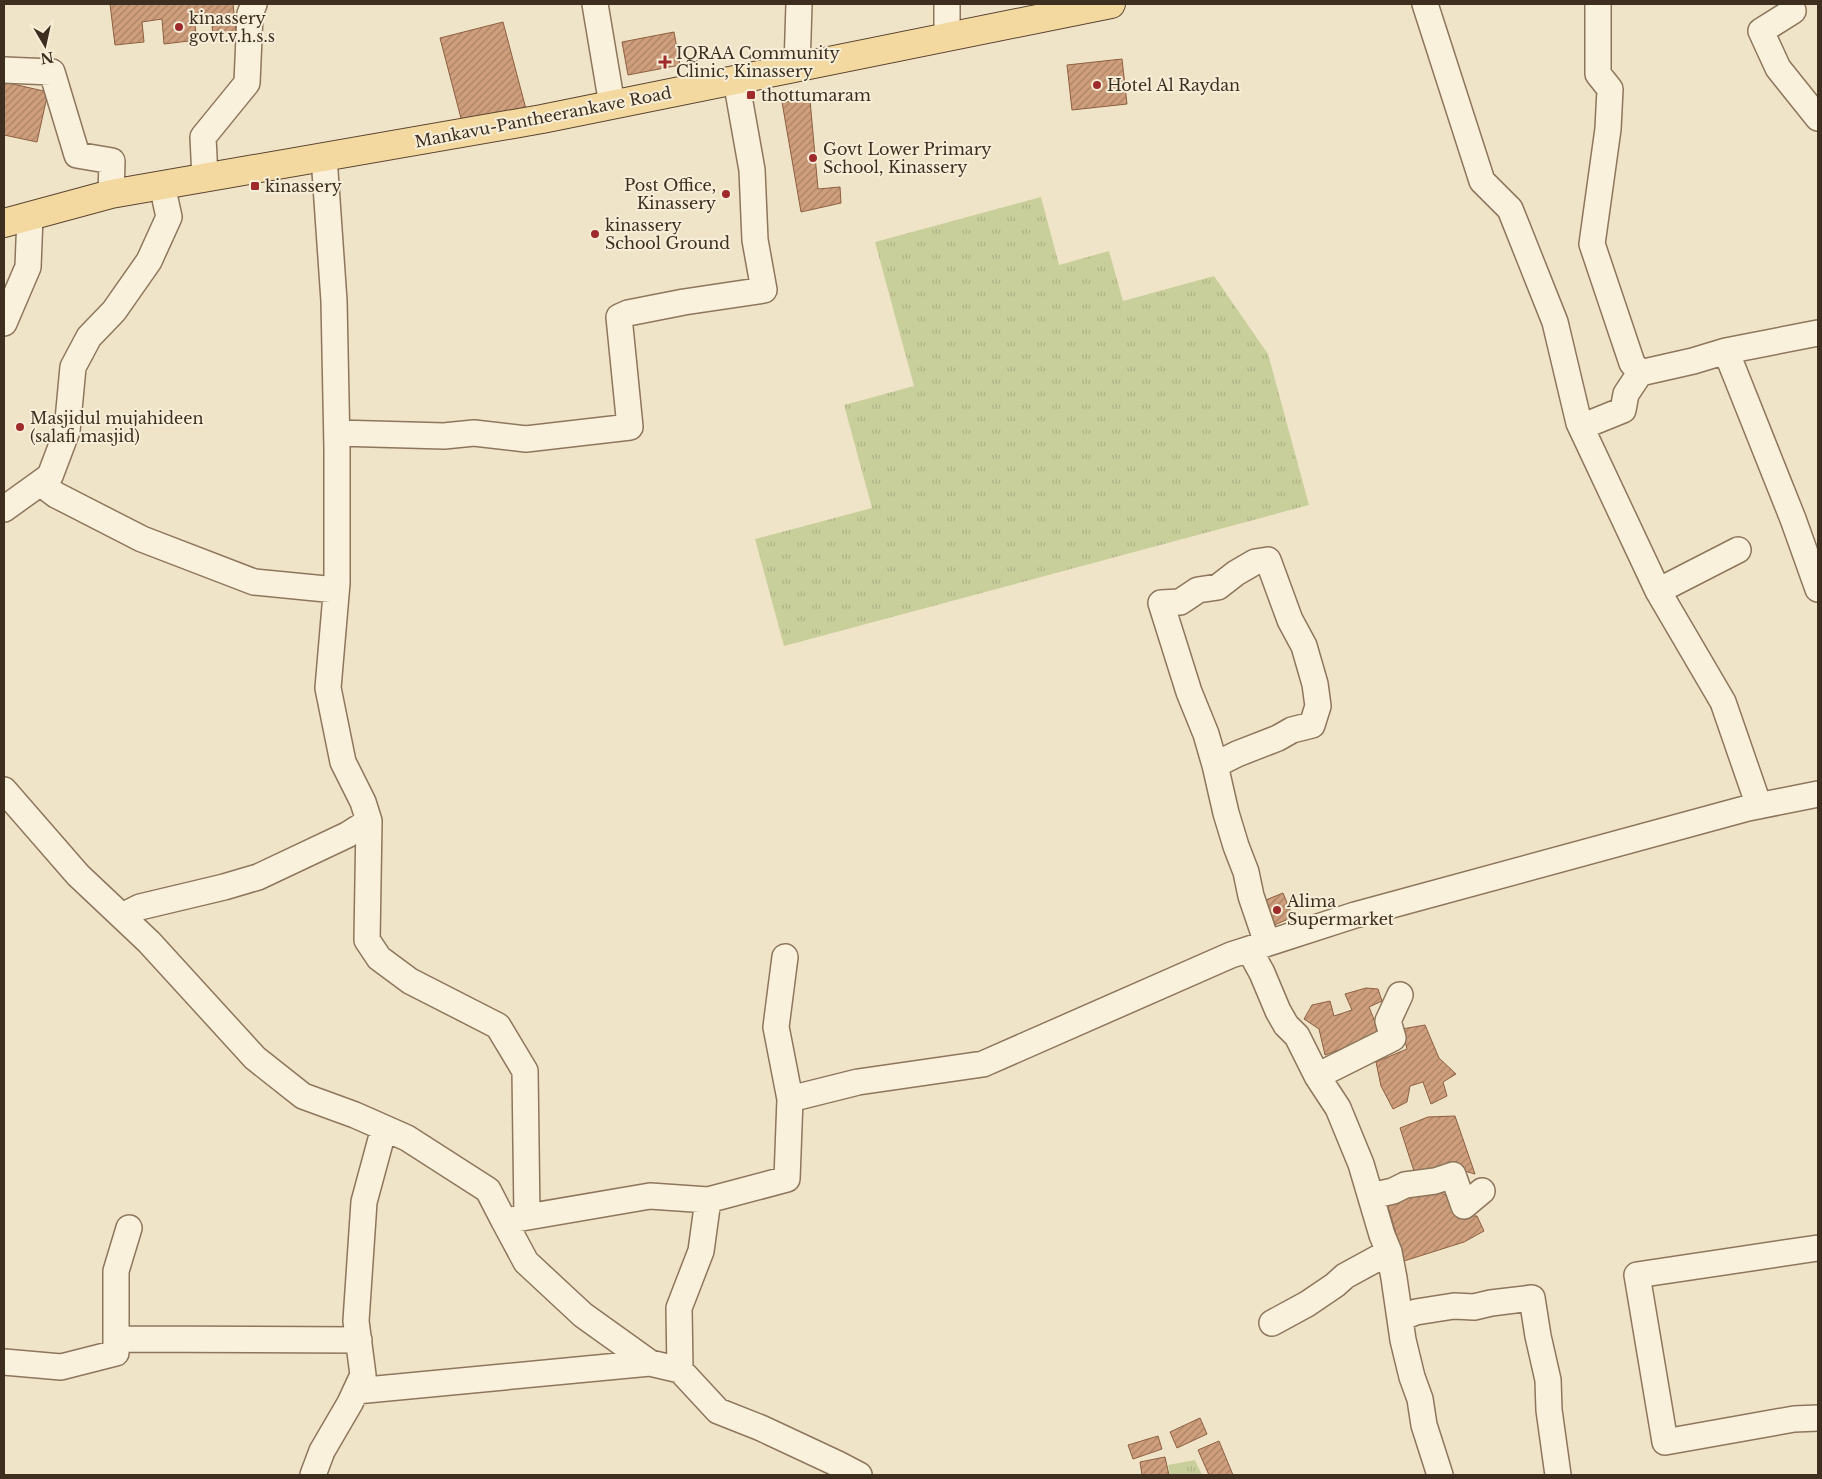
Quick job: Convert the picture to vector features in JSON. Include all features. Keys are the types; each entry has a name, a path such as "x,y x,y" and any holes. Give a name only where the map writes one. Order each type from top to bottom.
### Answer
{"main road":[{"name":"Mankavu-Pantheerankave Road","path":"4,223 111,194 542,119 1111,4"}],"street":[{"path":"205,178 203,137 247,83 250,14 254,4"},
{"path":"595,4 612,105"},
{"path":"797,67 799,4"},
{"path":"946,37 947,4"},
{"path":"1425,4 1482,181 1510,209 1555,322 1581,427 1658,591 1723,702 1759,806"},
{"path":"1598,4 1598,74 1610,88 1608,129 1592,244 1632,363 1640,373"},
{"path":"1791,4 1793,11 1761,31 1778,68 1818,118"},
{"path":"4,70 52,72 77,155 112,161 111,194"},
{"path":"337,433 444,436 474,433 526,439 630,427 619,317 628,313 684,302 764,290 755,240 752,170 736,80"},
{"path":"324,157 334,301 337,433 336,590 328,688 343,762 369,821 367,940 379,958 410,981 498,1026 525,1071 516,1219 526,1262 583,1315 650,1363"},
{"path":"4,509 50,476 67,431 73,367 89,337 114,311 149,261 169,217 162,185"},
{"path":"4,323 28,267 30,216"},
{"path":"1581,427 1622,410 1626,394 1640,373 1693,361 1726,351 1818,333"},
{"path":"1726,351 1793,519 1818,589"},
{"path":"40,483 56,495 142,539 254,582 336,590"},
{"path":"1658,591 1738,550"},
{"path":"1215,765 1292,730 1312,725 1318,706 1315,684 1304,646 1290,620 1268,560 1255,562 1218,586 1198,590 1180,602 1162,603 1215,765 1226,813 1246,872 1262,973 1278,1011 1286,1025 1297,1036 1318,1076 1338,1108 1361,1164 1382,1235 1389,1252 1403,1340 1412,1377 1420,1399 1424,1425 1440,1475"},
{"path":"4,790 78,876 150,942 255,1058 303,1096 355,1115 407,1138 488,1190 516,1219"},
{"path":"790,1099 858,1082 983,1064 1231,955 1258,946 1355,915 1759,806 1818,794"},
{"path":"122,916 140,907 258,877 347,835 369,821"},
{"path":"516,1219 650,1196 708,1200 787,1179 790,1099 776,1027 785,957"},
{"path":"1318,1076 1392,1038 1388,1021 1400,995"},
{"path":"313,1475 322,1451 363,1375 356,1321 364,1202 384,1128"},
{"path":"1371,1196 1393,1191 1405,1185 1435,1181 1453,1176 1464,1206 1482,1191"},
{"path":"680,1370 679,1308 701,1251 708,1200"},
{"path":"4,1362 61,1367 116,1352 116,1271 129,1228"},
{"path":"1818,1248 1637,1275 1664,1442 1794,1419 1818,1418"},
{"path":"1272,1323 1314,1300 1335,1286 1344,1276 1389,1252"},
{"path":"1401,1318 1422,1310 1454,1306 1474,1307 1532,1298 1548,1380 1558,1475"},
{"path":"116,1339 358,1340"},
{"path":"356,1391 650,1363 680,1370 718,1411 761,1428 859,1475"}],"green space":[{"path":"1041,197 1059,265 1109,251 1123,301 1214,276 1268,354 1309,505 784,646 755,539 872,508 844,405 914,386 875,242"},
{"path":"1195,1460 1202,1475 1170,1475 1168,1465"}],"building":[{"name":"kinassery govt.v.h.s.s","path":"110,4 233,4 236,32 213,35 211,16 194,18 197,40 164,44 162,19 142,22 144,42 115,45"},
{"path":"503,22 526,109 463,126 440,38"},
{"path":"674,32 680,65 628,75 622,42"},
{"name":"Hotel Al Raydan","path":"1122,59 1127,104 1072,110 1067,65"},
{"path":"4,82 48,92 37,142 4,135"},
{"path":"810,100 818,189 840,187 841,203 801,212 782,102"},
{"name":"Alima Supermarket","path":"1283,893 1293,917 1272,926 1261,902"},
{"path":"1366,988 1378,989 1382,1001 1369,1007 1379,1032 1325,1055 1319,1029 1304,1019 1312,1005 1330,1001 1334,1016 1352,1010 1345,994"},
{"path":"1425,1025 1439,1058 1456,1074 1443,1082 1447,1096 1431,1104 1423,1082 1410,1086 1407,1102 1393,1109 1381,1086 1376,1062 1407,1049 1402,1029"},
{"path":"1455,1116 1475,1174 1447,1166 1414,1171 1400,1128 1428,1117"},
{"path":"1434,1191 1449,1196 1455,1215 1477,1216 1484,1231 1464,1242 1404,1261 1387,1203"},
{"path":"1200,1418 1207,1434 1177,1448 1170,1432"},
{"path":"1158,1436 1162,1449 1133,1459 1128,1445"},
{"path":"1219,1441 1233,1475 1209,1475 1198,1450"},
{"path":"1165,1457 1169,1475 1142,1475 1140,1462"}],"place":[{"name":"kinassery govt.v.h.s.s","path":"179,27"},
{"name":"IQRAA Community Clinic, Kinassery","path":"665,62"},
{"name":"Hotel Al Raydan","path":"1097,85"},
{"name":"thottumaram","path":"751,95"},
{"name":"Govt Lower Primary School, Kinassery","path":"813,158"},
{"name":"kinassery","path":"255,186"},
{"name":"Post Office, Kinassery","path":"726,194"},
{"name":"kinassery School Ground","path":"595,234"},
{"name":"Masjidul mujahideen (salafi masjid)","path":"20,427"},
{"name":"Alima Supermarket","path":"1277,910"}]}
